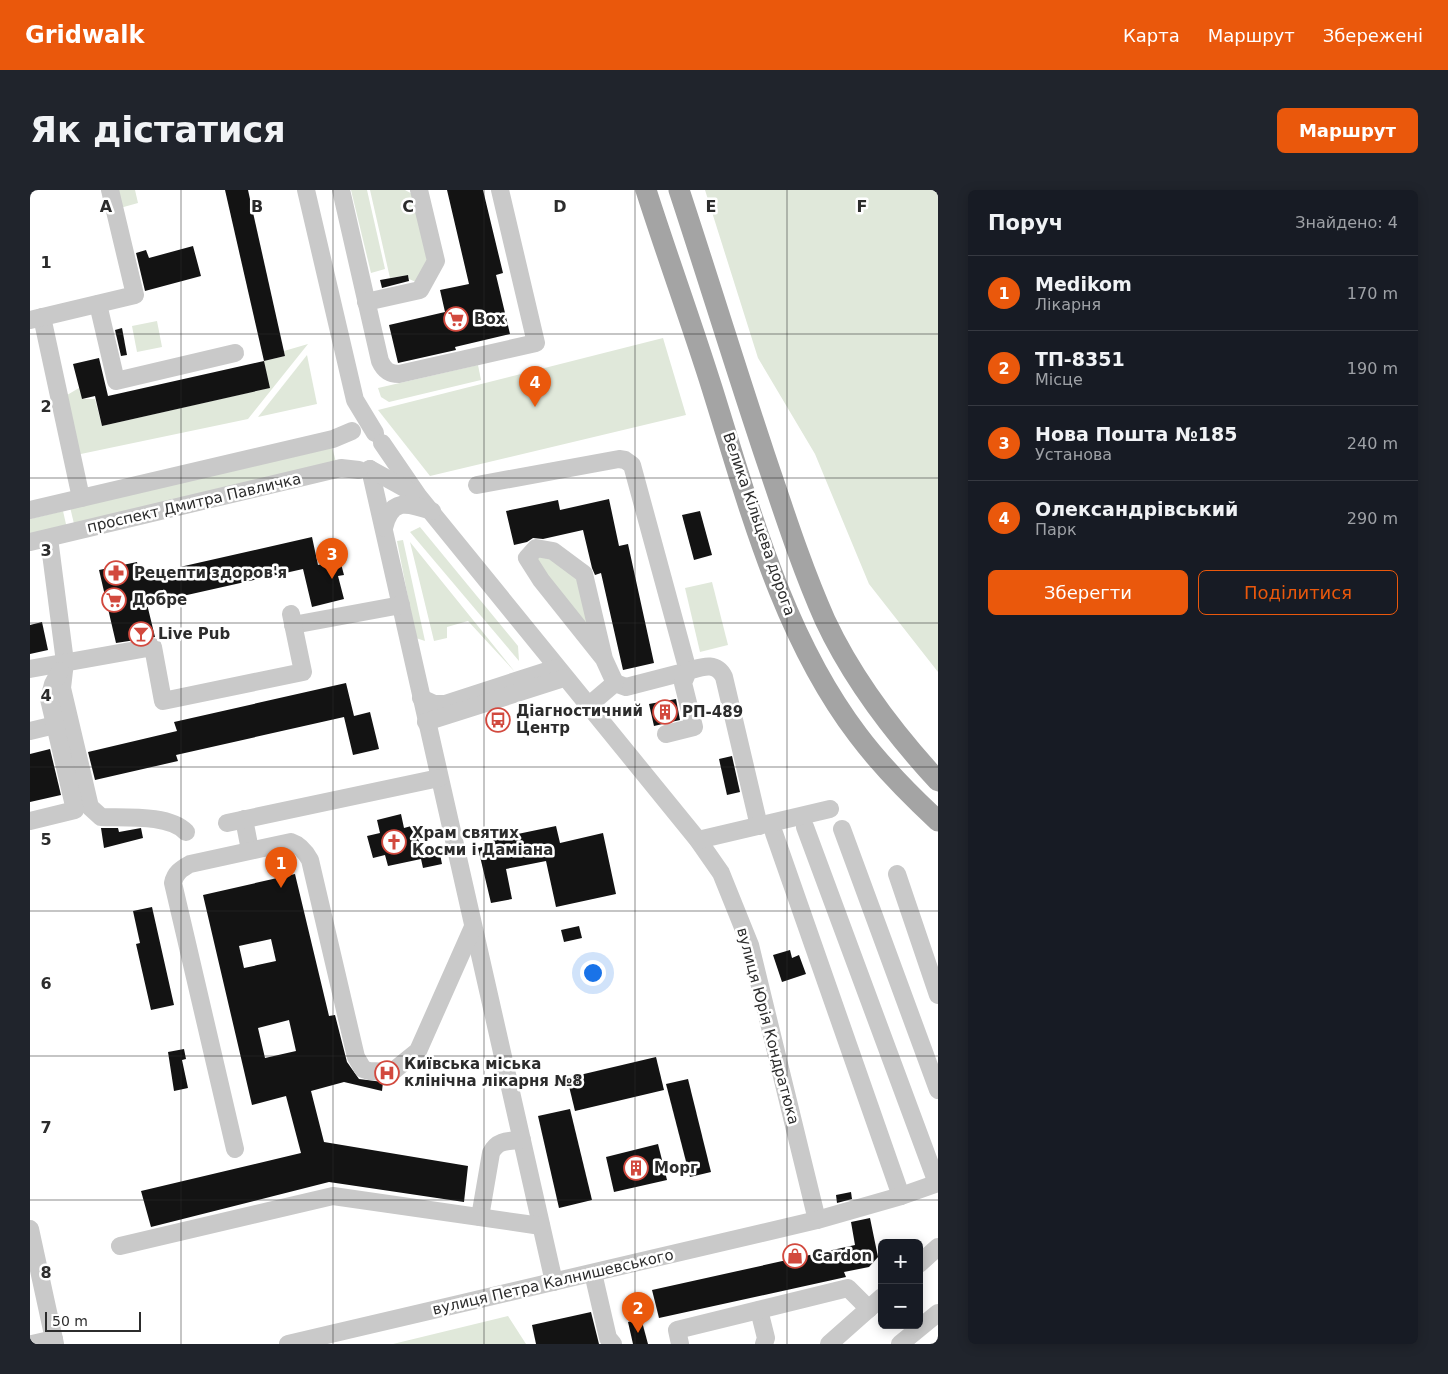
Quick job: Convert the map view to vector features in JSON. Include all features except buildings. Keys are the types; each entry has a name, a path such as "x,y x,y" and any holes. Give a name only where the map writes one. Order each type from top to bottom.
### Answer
{"main road":[{"name":"Велика Кільцева дорога","path":"646,190 741,480 790,616 809,656 857,734 885,769 938,821"},
{"name":"Велика Кільцева дорога","path":"679,190 727,343 801,559 826,621 873,703 905,745 938,780"}],"street":[{"path":"81,498 36,318 135,294 110,190"},
{"name":"вулиця Юрія Кондратюка","path":"306,190 355,400 352,431"},
{"path":"341,190 380,361 383,368 391,374 399,374 536,343 500,190"},
{"path":"366,302 420,290 436,261 419,190"},
{"path":"98,304 116,381 235,353"},
{"name":"вулиця Юрія Кондратюка","path":"355,400 419,497 560,673 698,840 721,873 750,945 817,1220"},
{"path":"364,428 379,438 382,455 380,461 364,469 349,465 342,456 342,444 352,431 364,428"},
{"name":"проспект Дмитра Павличка","path":"30,510 333,439 352,431"},
{"path":"477,485 619,459 625,460 632,465 688,671 683,683 694,727 666,734"},
{"name":"проспект Дмитра Павличка","path":"30,542 340,468 364,469"},
{"path":"364,469 384,528 426,722 554,1282"},
{"name":"вулиця Юрія Кондратюка","path":"364,469 419,497"},
{"path":"384,528 386,516 392,509 400,505 411,504 432,511"},
{"path":"49,538 65,662 62,688 90,807 101,817 148,818 180,825 186,832"},
{"path":"604,659 541,580 527,558 536,548 553,551 584,574 604,659 615,684"},
{"path":"30,669 153,647 163,700 303,672 292,619 401,605"},
{"path":"30,821 75,810 49,699 52,684 65,662"},
{"path":"615,684 626,687 710,665 716,667 724,677 767,830 901,1196"},
{"path":"421,698 434,704 445,704 560,673"},
{"path":"426,722 560,673"},
{"path":"588,706 615,684"},
{"path":"30,731 55,725"},
{"path":"227,823 439,778"},
{"path":"698,840 767,830 830,809"},
{"path":"244,819 250,850"},
{"path":"805,827 937,1183"},
{"path":"842,829 938,1090"},
{"path":"235,1149 173,884 174,876 190,864 291,842 298,845 310,860 356,1057 363,1069 370,1072 392,1072 418,1051 473,928"},
{"path":"898,874 938,995"},
{"path":"480,1217 490,1153 494,1146 501,1142 522,1140"},
{"name":"вулиця Петра Калнишевського","path":"288,1344 817,1220 901,1196 937,1183"},
{"path":"120,1246 333,1196 541,1226"},
{"path":"30,1229 55,1342 32,1344"},
{"path":"923,1260 938,1247"},
{"path":"593,1273 608,1338 613,1344"},
{"path":"680,1344 677,1330 848,1288 875,1303 829,1344"},
{"path":"759,1310 766,1338 764,1344"},
{"path":"900,1344 938,1314"}],"shaded area":[{"path":"115,190 135,190 138,203 120,208"},
{"path":"351,190 367,190 385,269 371,273"},
{"path":"370,190 405,190 416,196 430,257 416,282 409,279 408,275 390,278"},
{"path":"705,190 938,190 938,672 869,584 815,454 758,358"},
{"path":"157,321 162,347 137,352 132,326"},
{"path":"663,338 686,415 430,476 378,410"},
{"path":"308,344 248,419 76,455 62,398 79,388 82,399 95,399 102,426 269,388 264,361 285,356 284,351"},
{"path":"307,355 317,404 258,417"},
{"path":"478,365 481,380 389,402 381,397 378,388"},
{"path":"332,447 337,466 75,528 70,507"},
{"path":"63,511 68,533 30,540 30,519"},
{"path":"420,527 518,646 519,661 410,532"},
{"path":"403,540 425,641 416,638 397,541"},
{"path":"410,542 515,672 468,621 447,627 447,638 434,641"},
{"path":"544,553 582,581 599,644 533,562"},
{"path":"712,582 728,645 700,652 685,588"},
{"path":"508,1316 526,1344 393,1344"}],"place":[{"name":"Box","path":"456,319"},
{"name":"Олександрівський","path":"535,407"},
{"name":"Рецепти здоров'я","path":"116,573"},
{"name":"Нова Пошта №185","path":"332,579"},
{"name":"Добре","path":"114,600"},
{"name":"Live Pub","path":"141,634"},
{"name":"РП-489","path":"665,712"},
{"name":"Діагностичний Центр","path":"498,720"},
{"name":"Храм святих Косми і Даміана","path":"394,842"},
{"name":"Medikom","path":"281,888"},
{"name":"Київська міська клінічна лікарня №8","path":"387,1073"},
{"name":"Морг","path":"636,1168"},
{"name":"Cardon","path":"795,1256"},
{"name":"ТП-8351","path":"638,1333"}]}
